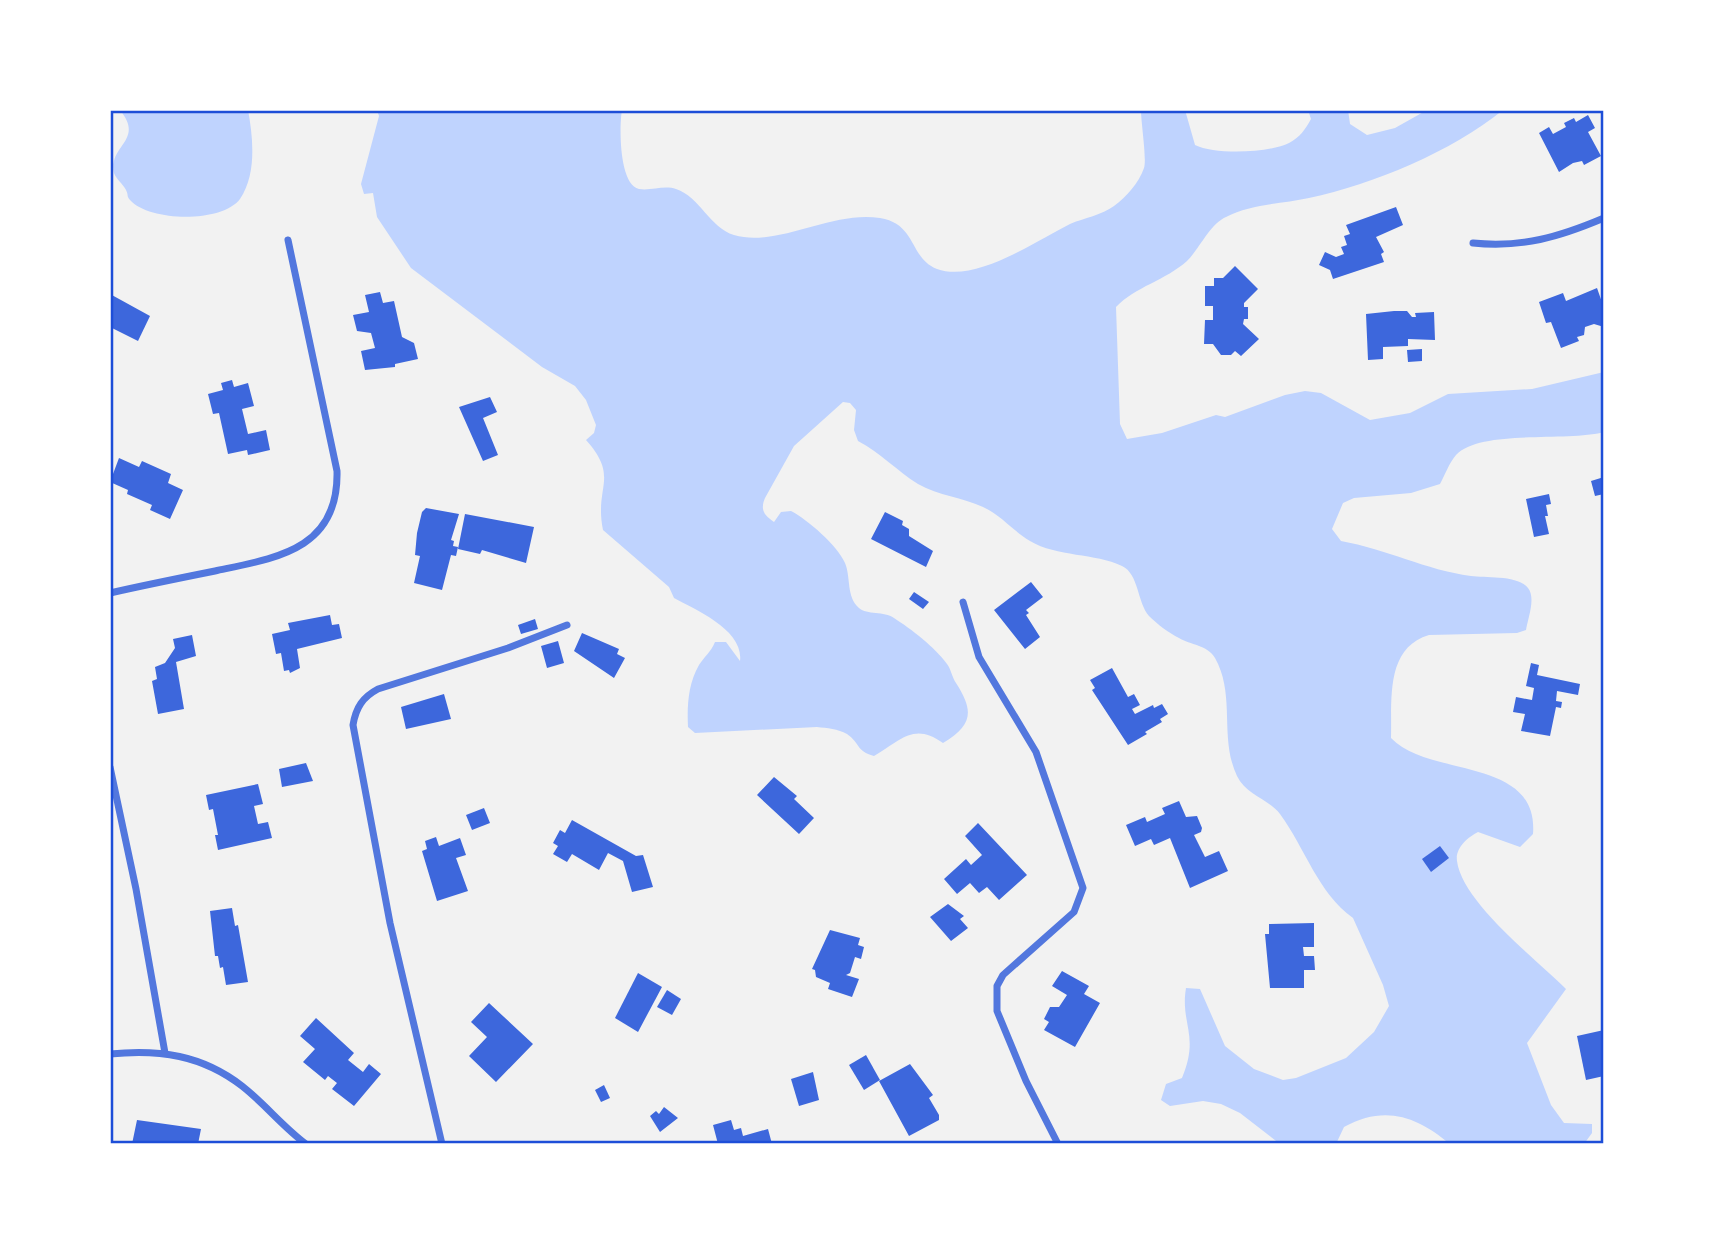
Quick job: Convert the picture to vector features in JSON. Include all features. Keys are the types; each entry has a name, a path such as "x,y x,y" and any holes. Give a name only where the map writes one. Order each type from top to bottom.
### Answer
{"street":[{"path":"1474,243 1500,245 1547,240 1604,218"},
{"path":"110,593 282,557 312,538 329,514 335,497 337,471 288,240"},
{"path":"963,603 979,657 1036,752 1083,888 1074,912 1003,975 995,999 997,1011 1027,1082 1058,1144"},
{"path":"442,1144 390,923 353,725 355,713 361,702 379,689 508,648 567,625"},
{"path":"110,767 136,889 165,1053"},
{"path":"110,1054 165,1053 192,1058 215,1068 242,1086 306,1144"}],"water":[{"path":"120,110 248,110 252,143 251,167 240,199 231,207 218,212 186,217 153,213 130,200 114,173 116,156 128,136 129,129"},
{"path":"377,110 622,110 621,141 624,166 632,185 639,189 676,189 692,199 718,226 734,235 751,238 768,237 843,219 862,217 892,221 907,234 928,264 953,272 969,270 1005,258 1070,224 1104,212 1119,202 1135,184 1144,168 1141,110 1185,110 1195,145 1242,152 1269,149 1293,141 1311,119 1308,110 1348,110 1350,124 1367,135 1395,128 1427,110 1503,110 1460,140 1385,175 1334,192 1246,209 1220,220 1179,268 1132,294 1116,307 1120,424 1127,439 1162,433 1216,415 1225,417 1285,395 1305,391 1321,393 1370,420 1410,413 1448,394 1532,389 1604,372 1604,432 1504,439 1468,447 1456,455 1440,484 1411,493 1354,498 1343,503 1332,529 1341,541 1454,573 1517,581 1530,592 1531,603 1526,630 1517,633 1429,635 1405,651 1394,677 1391,738 1408,750 1430,759 1500,780 1519,792 1530,809 1533,834 1520,847 1478,832 1460,847 1457,861 1462,877 1486,912 1566,989 1527,1043 1551,1105 1564,1123 1592,1124 1592,1133 1584,1144 1450,1144 1413,1121 1387,1115 1373,1116 1344,1127 1336,1144 1280,1144 1240,1113 1221,1104 1203,1101 1170,1106 1161,1100 1166,1084 1182,1078 1187,1063 1190,1040 1185,1011 1186,988 1200,989 1225,1046 1254,1069 1283,1080 1296,1078 1346,1058 1374,1032 1389,1006 1383,985 1353,918 1330,896 1280,814 1246,788 1237,776 1229,747 1225,687 1212,654 1175,636 1149,616 1132,575 1122,566 1041,546 1024,537 989,510 934,491 910,479 858,441 854,430 856,410 850,403 843,402 794,446 765,498 764,512 774,522 781,512 791,511 829,541 845,563 850,593 855,603 866,612 894,618 936,651 948,666 962,693 968,717 960,730 943,743 924,734 916,734 900,739 874,756 864,752 847,734 825,728 695,733 688,727 688,711 690,687 695,672 715,642 726,642 740,661 734,640 717,622 674,598 669,587 603,530 601,503 604,474 602,464 586,440 594,433 596,425 586,400 575,386 542,367 411,268 377,217 373,193 364,194 361,184 379,116"}],"building":[{"path":"1588,115 1595,128 1588,132 1601,156 1584,165 1582,161 1573,163 1559,172 1539,133 1549,127 1553,134 1566,127 1564,123 1574,118 1576,122"},
{"path":"1396,207 1403,225 1376,237 1384,252 1381,254 1384,262 1333,279 1330,270 1319,265 1325,252 1336,257 1344,254 1341,247 1347,245 1344,236 1350,234 1346,225"},
{"path":"1235,266 1258,289 1244,303 1244,307 1248,307 1248,319 1244,319 1243,324 1259,339 1241,356 1235,351 1231,355 1221,355 1213,344 1204,344 1205,320 1213,320 1213,306 1205,306 1205,286 1214,286 1214,278 1223,278"},
{"path":"1597,288 1604,308 1604,327 1594,324 1585,327 1584,335 1577,337 1579,341 1561,348 1551,322 1546,323 1539,302 1563,293 1566,301"},
{"path":"380,292 383,303 394,301 402,337 414,343 418,359 395,364 395,367 365,370 361,351 375,348 371,333 357,331 353,315 369,312 365,295"},
{"path":"110,294 150,316 138,341 110,327"},
{"path":"1407,311 1412,317 1416,317 1415,313 1434,312 1435,340 1408,339 1408,346 1383,347 1383,359 1368,360 1366,314"},
{"path":"1422,349 1422,361 1408,362 1407,350"},
{"path":"232,380 234,387 248,383 254,406 242,409 248,434 266,430 270,450 248,455 247,450 228,454 219,413 213,414 208,394 223,390 221,383"},
{"path":"490,397 497,412 483,418 498,455 483,461 459,407"},
{"path":"119,458 139,467 142,461 171,474 168,483 183,490 170,519 150,510 152,505 127,494 128,490 110,482"},
{"path":"1604,477 1604,494 1595,496 1591,481"},
{"path":"1549,494 1551,504 1546,505 1548,516 1545,516 1549,534 1534,537 1526,499"},
{"path":"426,508 459,514 451,540 454,541 453,546 458,547 456,556 451,555 442,590 414,583 420,556 415,555 417,533 422,512"},
{"path":"885,512 903,521 902,525 909,529 909,536 933,551 926,567 871,539"},
{"path":"465,514 534,527 526,563 482,550 480,554 458,549"},
{"path":"1031,582 1043,597 1026,610 1029,613 1026,615 1040,637 1025,649 994,610"},
{"path":"914,592 929,602 923,609 909,599"},
{"path":"330,615 332,625 339,624 342,638 297,649 300,668 290,673 289,670 284,671 281,653 276,654 272,634 290,630 288,623"},
{"path":"535,619 538,629 521,634 518,625"},
{"path":"582,633 619,649 617,654 625,658 614,678 574,651"},
{"path":"192,635 196,656 176,662 184,709 158,714 152,681 157,679 155,667 165,663 175,648 173,639"},
{"path":"558,641 564,663 547,668 541,646"},
{"path":"1531,663 1539,665 1537,675 1580,684 1578,695 1557,691 1556,701 1562,702 1561,708 1556,707 1550,736 1521,731 1525,714 1513,712 1516,697 1532,700 1534,688 1526,686"},
{"path":"1112,668 1128,697 1134,694 1140,705 1132,709 1135,714 1153,705 1154,708 1162,704 1168,714 1160,719 1162,722 1145,732 1147,734 1128,745 1092,690 1095,688 1090,680"},
{"path":"444,694 451,719 406,729 401,707"},
{"path":"306,763 313,781 282,787 279,769"},
{"path":"774,777 797,796 794,799 814,818 799,834 757,795"},
{"path":"258,784 263,804 254,806 258,824 268,822 272,838 218,850 213,809 209,810 206,795"},
{"path":"1179,801 1186,817 1197,816 1202,828 1201,832 1194,835 1205,857 1219,851 1228,871 1190,888 1170,838 1154,845 1151,839 1135,846 1126,825 1145,817 1147,822 1165,814 1162,808"},
{"path":"484,808 490,823 472,830 466,815"},
{"path":"572,820 636,856 643,855 653,887 632,892 623,861 608,853 599,870 572,854 567,862 553,854 558,846 553,843 560,830 565,833"},
{"path":"978,823 1027,875 999,900 987,887 979,893 970,883 957,894 944,879 966,859 971,865 982,855 965,836"},
{"path":"436,837 439,846 460,838 466,855 456,858 468,891 437,901 422,851 427,849 425,841"},
{"path":"1440,846 1449,858 1431,872 1422,859"},
{"path":"948,904 964,916 960,919 968,928 951,941 930,917"},
{"path":"232,908 235,926 238,925 248,982 226,985 223,967 220,968 218,956 215,956 210,911"},
{"path":"1314,923 1314,947 1303,947 1304,956 1314,956 1315,970 1304,970 1304,988 1270,988 1265,934 1269,934 1269,924"},
{"path":"830,930 860,938 858,945 864,947 861,959 855,957 850,973 846,975 859,979 852,997 828,989 830,983 816,977 815,970 812,969"},
{"path":"1062,971 1089,986 1084,994 1100,1003 1075,1047 1044,1030 1049,1022 1044,1019 1050,1007 1059,1007 1067,995 1052,986"},
{"path":"638,973 662,987 638,1032 615,1018"},
{"path":"667,990 681,999 672,1015 657,1007"},
{"path":"489,1003 533,1044 496,1082 469,1056 487,1037 471,1022"},
{"path":"316,1018 354,1053 348,1060 363,1072 369,1064 381,1074 354,1106 332,1089 337,1083 328,1076 325,1080 303,1062 315,1049 300,1036"},
{"path":"1604,1030 1604,1076 1586,1080 1577,1036"},
{"path":"866,1055 880,1080 864,1090 849,1065"},
{"path":"910,1064 933,1095 929,1098 939,1120 909,1136 879,1081"},
{"path":"813,1072 819,1100 799,1106 791,1079"},
{"path":"604,1085 610,1098 601,1102 595,1090"},
{"path":"664,1107 678,1118 660,1132 650,1116 656,1111 659,1114"},
{"path":"137,1120 201,1129 198,1144 145,1141 145,1144 132,1144"},
{"path":"731,1120 734,1130 741,1128 743,1136 768,1129 772,1144 718,1144 713,1125"}]}
